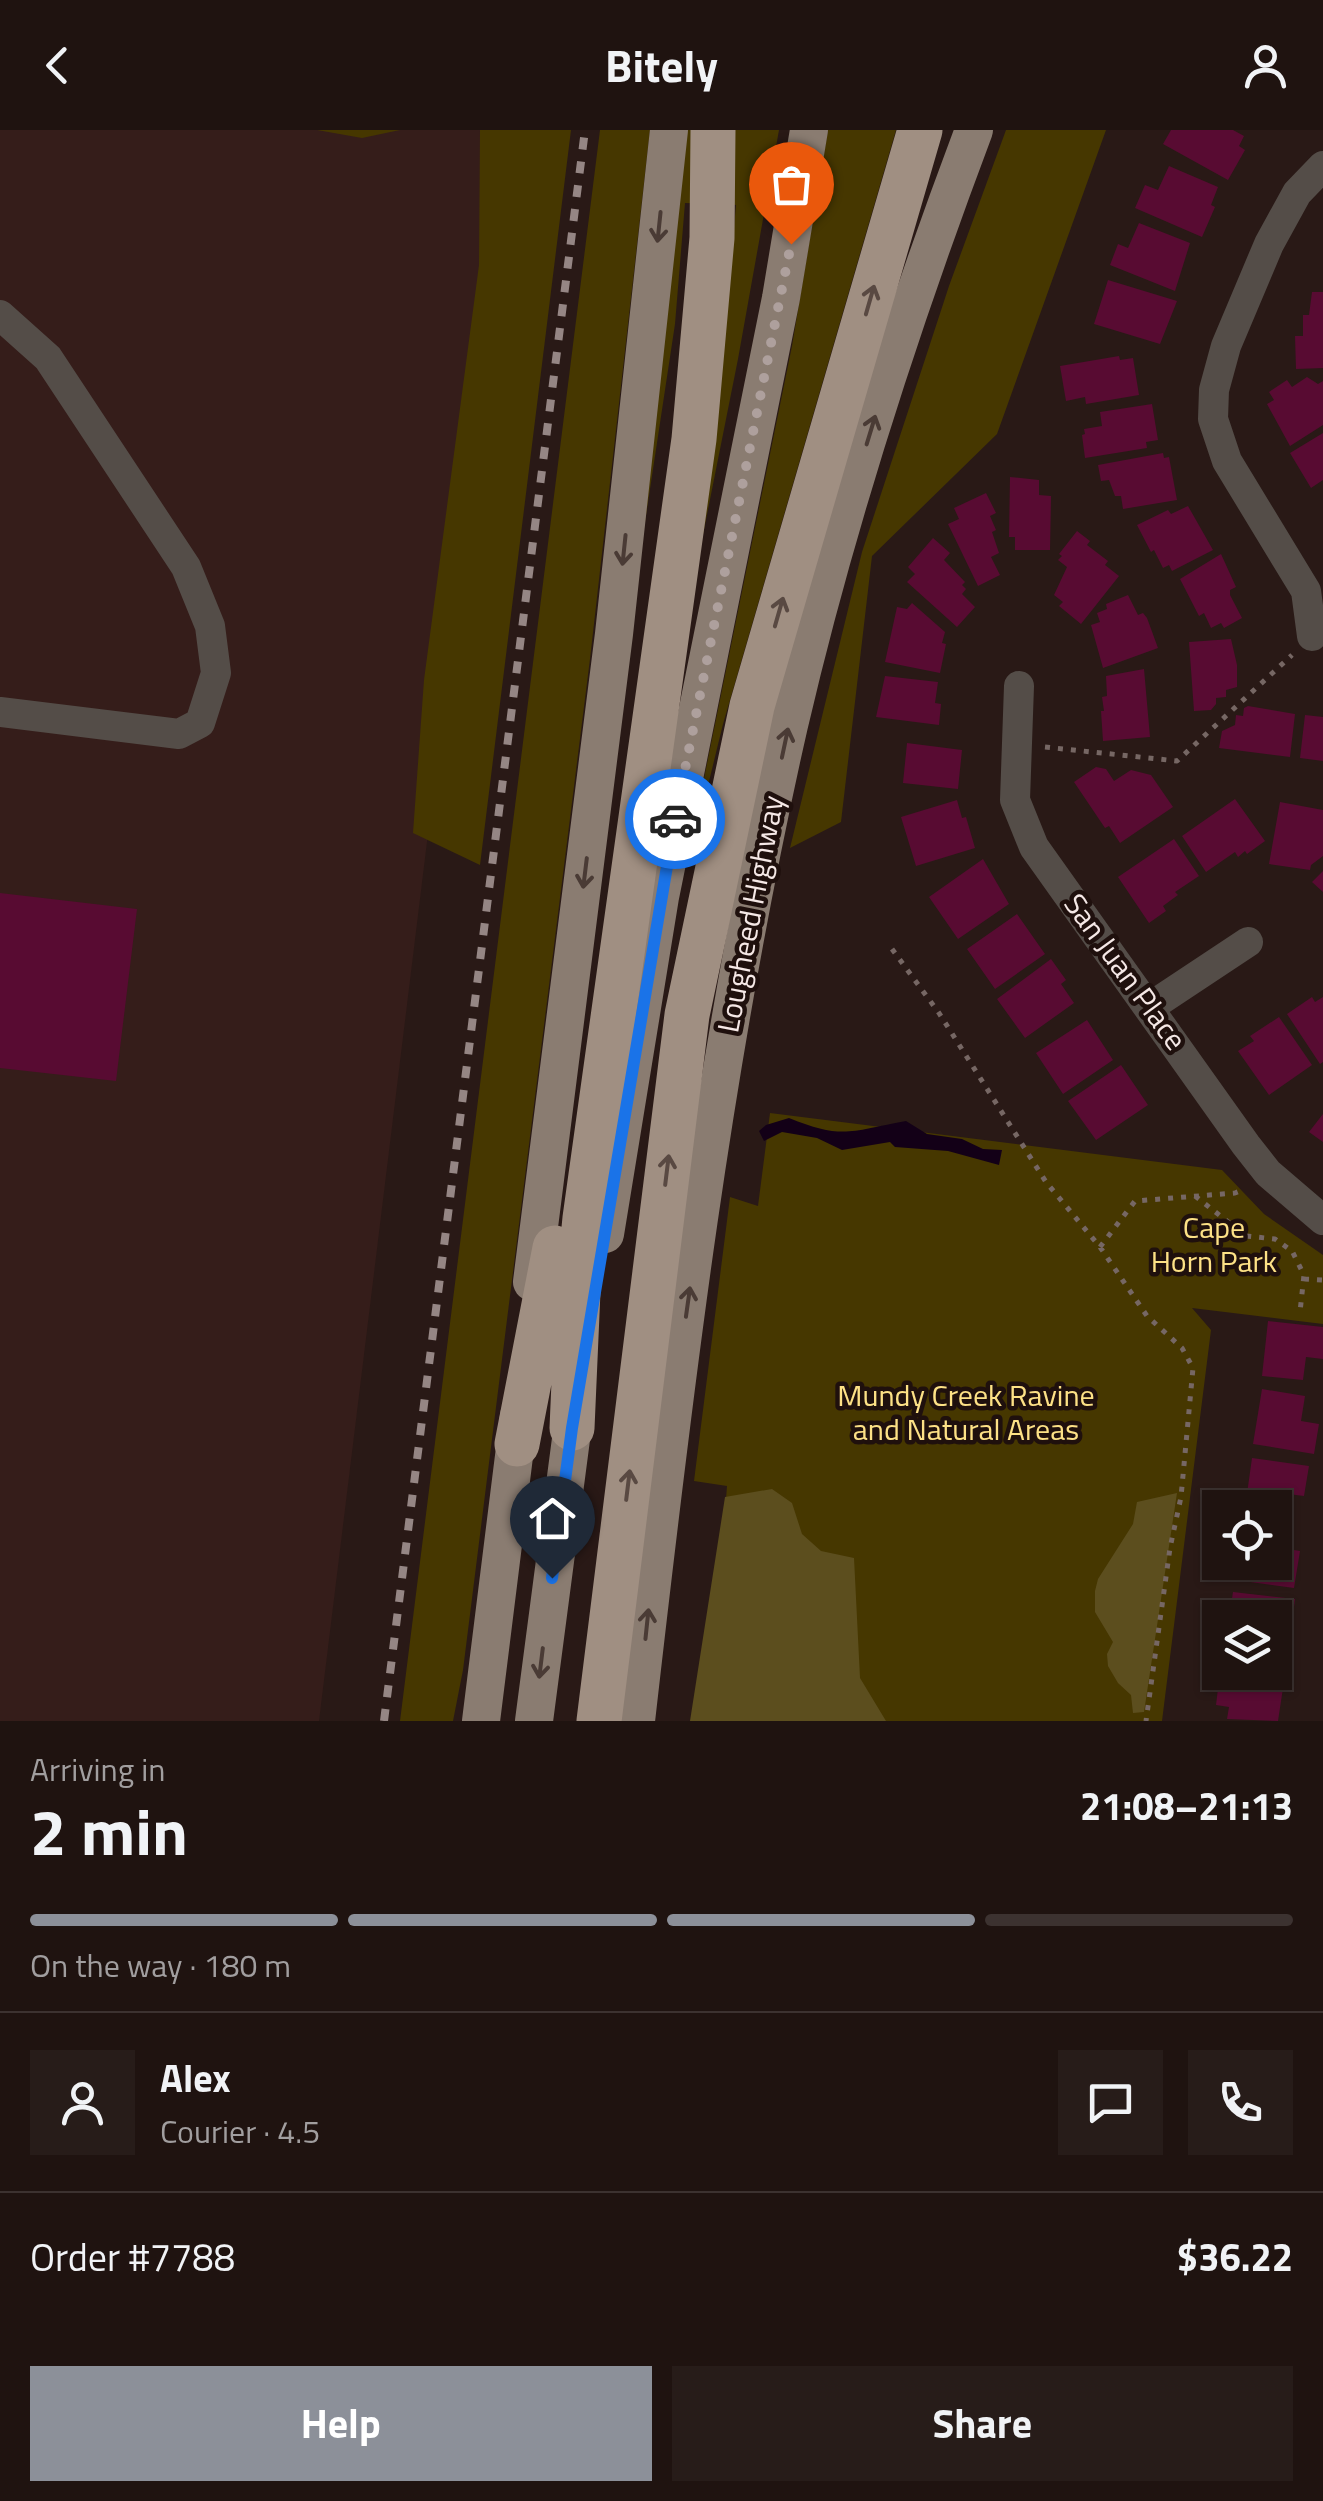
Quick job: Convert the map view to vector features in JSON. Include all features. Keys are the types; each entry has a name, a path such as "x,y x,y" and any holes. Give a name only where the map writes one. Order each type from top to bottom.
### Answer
{"highway":[{"path":"572,1428 585,1218 690,472 713,224 713,130"},
{"path":"599,1721 687,1015 752,706 920,130"},
{"path":"517,1444 546,1305 713,224"}],"main road":[{"path":"481,1721 517,1444 526,1324 612,653 669,130"},
{"path":"534,1721 572,1428 660,897 781,298 809,130"},
{"name":"Lougheed Highway","path":"636,1721 708,1154 734,990 766,829 846,510 911,303 974,130"}],"street":[{"path":"1312,636 1306,591 1226,461 1213,418 1214,390 1226,346 1268,244 1298,194 1323,166"},
{"path":"0,315 48,358 186,567 210,626 216,673 200,723 179,734 0,712"},
{"name":"San Juan Place","path":"1019,686 1015,800 1034,846 1268,1173 1323,1220"},
{"path":"1150,1007 1248,942"}],"path":[{"path":"1042,747 1177,760 1312,636"},
{"path":"892,949 940,1013 1046,1182 1100,1246 1147,1316 1182,1348 1193,1368 1180,1497 1146,1721"},
{"path":"1100,1246 1134,1201 1234,1193 1252,1185"},
{"path":"1195,1196 1246,1236 1275,1239 1287,1246 1300,1262 1304,1279 1300,1312"},
{"path":"1304,1279 1323,1280"}],"shaded area":[{"path":"0,130 509,130 463,549 319,1721 0,1721"},
{"path":"789,1118 835,1131 906,1121 927,1134 1002,1150 999,1165 948,1151 895,1147 890,1142 842,1150 817,1138 782,1132 764,1141 759,1131"},
{"path":"772,1489 792,1503 802,1534 821,1551 854,1558 860,1678 886,1721 690,1721 725,1497"},
{"path":"1177,1493 1144,1712 1133,1713 1131,1695 1108,1666 1107,1654 1113,1642 1095,1612 1095,1591 1098,1579 1133,1524 1137,1502"}],"green space":[{"path":"317,130 400,130 362,138"},
{"path":"480,130 571,130 480,865 413,833 424,680 479,265"},
{"path":"600,130 650,130 590,659 463,1670 453,1721 400,1721"},
{"path":"684,130 779,130 682,640 736,205 685,203 675,324 622,674"},
{"path":"828,130 896,130 723,724 703,806 699,803 792,346"},
{"path":"1006,130 1106,130 997,434 872,556 841,822 790,848 862,552 949,286"},
{"name":"Mundy Creek Ravine and Natural Areas","path":"770,1113 1222,1170 1264,1214 1323,1255 1323,1324 1192,1308 1211,1330 1162,1721 709,1721 727,1486 694,1481 730,1197 758,1206"}],"building":[{"path":"1171,130 1233,130 1244,136 1239,146 1245,150 1228,180 1163,144"},
{"path":"1169,166 1218,187 1211,205 1215,207 1202,237 1135,208 1145,185 1158,190"},
{"path":"1139,223 1190,243 1175,291 1110,265 1118,244 1128,248"},
{"path":"1108,280 1177,301 1160,344 1094,324"},
{"path":"1312,292 1323,292 1323,368 1296,369 1295,336 1303,336 1303,315 1309,315"},
{"path":"1119,356 1120,360 1133,358 1139,395 1086,404 1085,397 1066,401 1060,366"},
{"path":"1307,377 1318,384 1323,381 1323,425 1290,446 1267,404 1274,400 1269,392 1287,380 1292,387"},
{"path":"1152,404 1158,440 1146,442 1147,448 1085,458 1082,435 1084,429 1102,426 1100,412"},
{"path":"1323,433 1323,480 1311,488 1290,453"},
{"path":"1163,453 1164,458 1169,457 1177,500 1123,509 1121,496 1115,496 1109,480 1101,481 1098,465"},
{"path":"1010,477 1039,480 1039,495 1051,496 1050,550 1015,550 1015,537 1009,537"},
{"path":"986,493 996,513 990,516 999,553 991,557 1000,575 978,586 948,524 959,519 954,508"},
{"path":"1188,506 1213,550 1172,571 1169,565 1163,568 1137,525 1168,510 1171,514"},
{"path":"1077,531 1119,576 1081,624 1059,606 1063,602 1054,595 1067,567 1058,560 1062,556 1059,554"},
{"path":"933,538 950,553 944,560 965,582 962,594 975,607 957,627 907,582 915,574 908,567"},
{"path":"1221,554 1236,587 1230,595 1242,618 1224,628 1221,623 1211,628 1204,613 1199,616 1180,579"},
{"path":"1128,595 1138,615 1143,613 1147,618 1158,648 1103,668 1091,625 1100,622 1097,613 1107,609 1106,604"},
{"path":"912,603 945,632 940,673 885,662 897,607 907,609"},
{"path":"1231,639 1237,687 1226,690 1226,697 1216,698 1211,710 1194,711 1189,642"},
{"path":"1144,669 1150,737 1103,741 1101,711 1102,697 1107,696 1106,676"},
{"path":"885,676 938,682 935,703 941,704 939,725 876,717"},
{"path":"1248,706 1295,714 1290,757 1219,748 1222,731 1235,725 1236,715 1243,716"},
{"path":"1305,715 1323,717 1323,761 1300,758"},
{"path":"907,743 962,750 958,789 903,783"},
{"path":"1096,767 1106,769 1114,781 1131,770 1151,775 1173,807 1120,843 1074,782"},
{"path":"1235,799 1265,841 1247,854 1245,851 1238,857 1235,852 1206,872 1182,836"},
{"path":"957,800 975,848 916,866 901,817"},
{"path":"1280,802 1323,810 1323,856 1310,870 1269,864"},
{"path":"1174,839 1199,876 1175,892 1178,895 1163,906 1166,911 1149,923 1118,877"},
{"path":"983,859 1009,904 958,939 929,897"},
{"path":"1323,871 1323,892 1312,882"},
{"path":"0,893 137,909 116,1081 0,1068"},
{"path":"1017,914 1045,954 995,989 967,949"},
{"path":"1051,959 1066,980 1061,984 1074,1003 1025,1038 997,999"},
{"path":"1312,997 1315,1002 1323,997 1320,1064 1287,1014"},
{"path":"1279,1017 1312,1065 1269,1095 1238,1051 1254,1041 1250,1036"},
{"path":"1087,1020 1113,1060 1063,1094 1036,1053"},
{"path":"1121,1065 1148,1105 1096,1140 1068,1101"},
{"path":"1323,1114 1323,1142 1309,1132"},
{"path":"1268,1321 1323,1327 1323,1359 1306,1357 1303,1380 1262,1376"},
{"path":"1262,1389 1305,1396 1301,1421 1319,1424 1314,1454 1253,1444"},
{"path":"1252,1458 1309,1466 1304,1496 1292,1494 1292,1490 1248,1490"},
{"path":"1292,1550 1300,1551 1294,1588 1243,1581 1292,1580"},
{"path":"1233,1592 1295,1599 1292,1623 1292,1600 1232,1600"},
{"path":"1218,1690 1283,1690 1278,1721 1227,1719 1229,1707 1216,1705"}],"railway":[{"path":"384,1721 585,130"}],"way so far":[{"path":"675,819 791,244"}],"route":[{"path":"552,1578 572,1428 675,819"}],"park label":[{"name":"Cape Horn Park","path":"1214,1245"}]}
